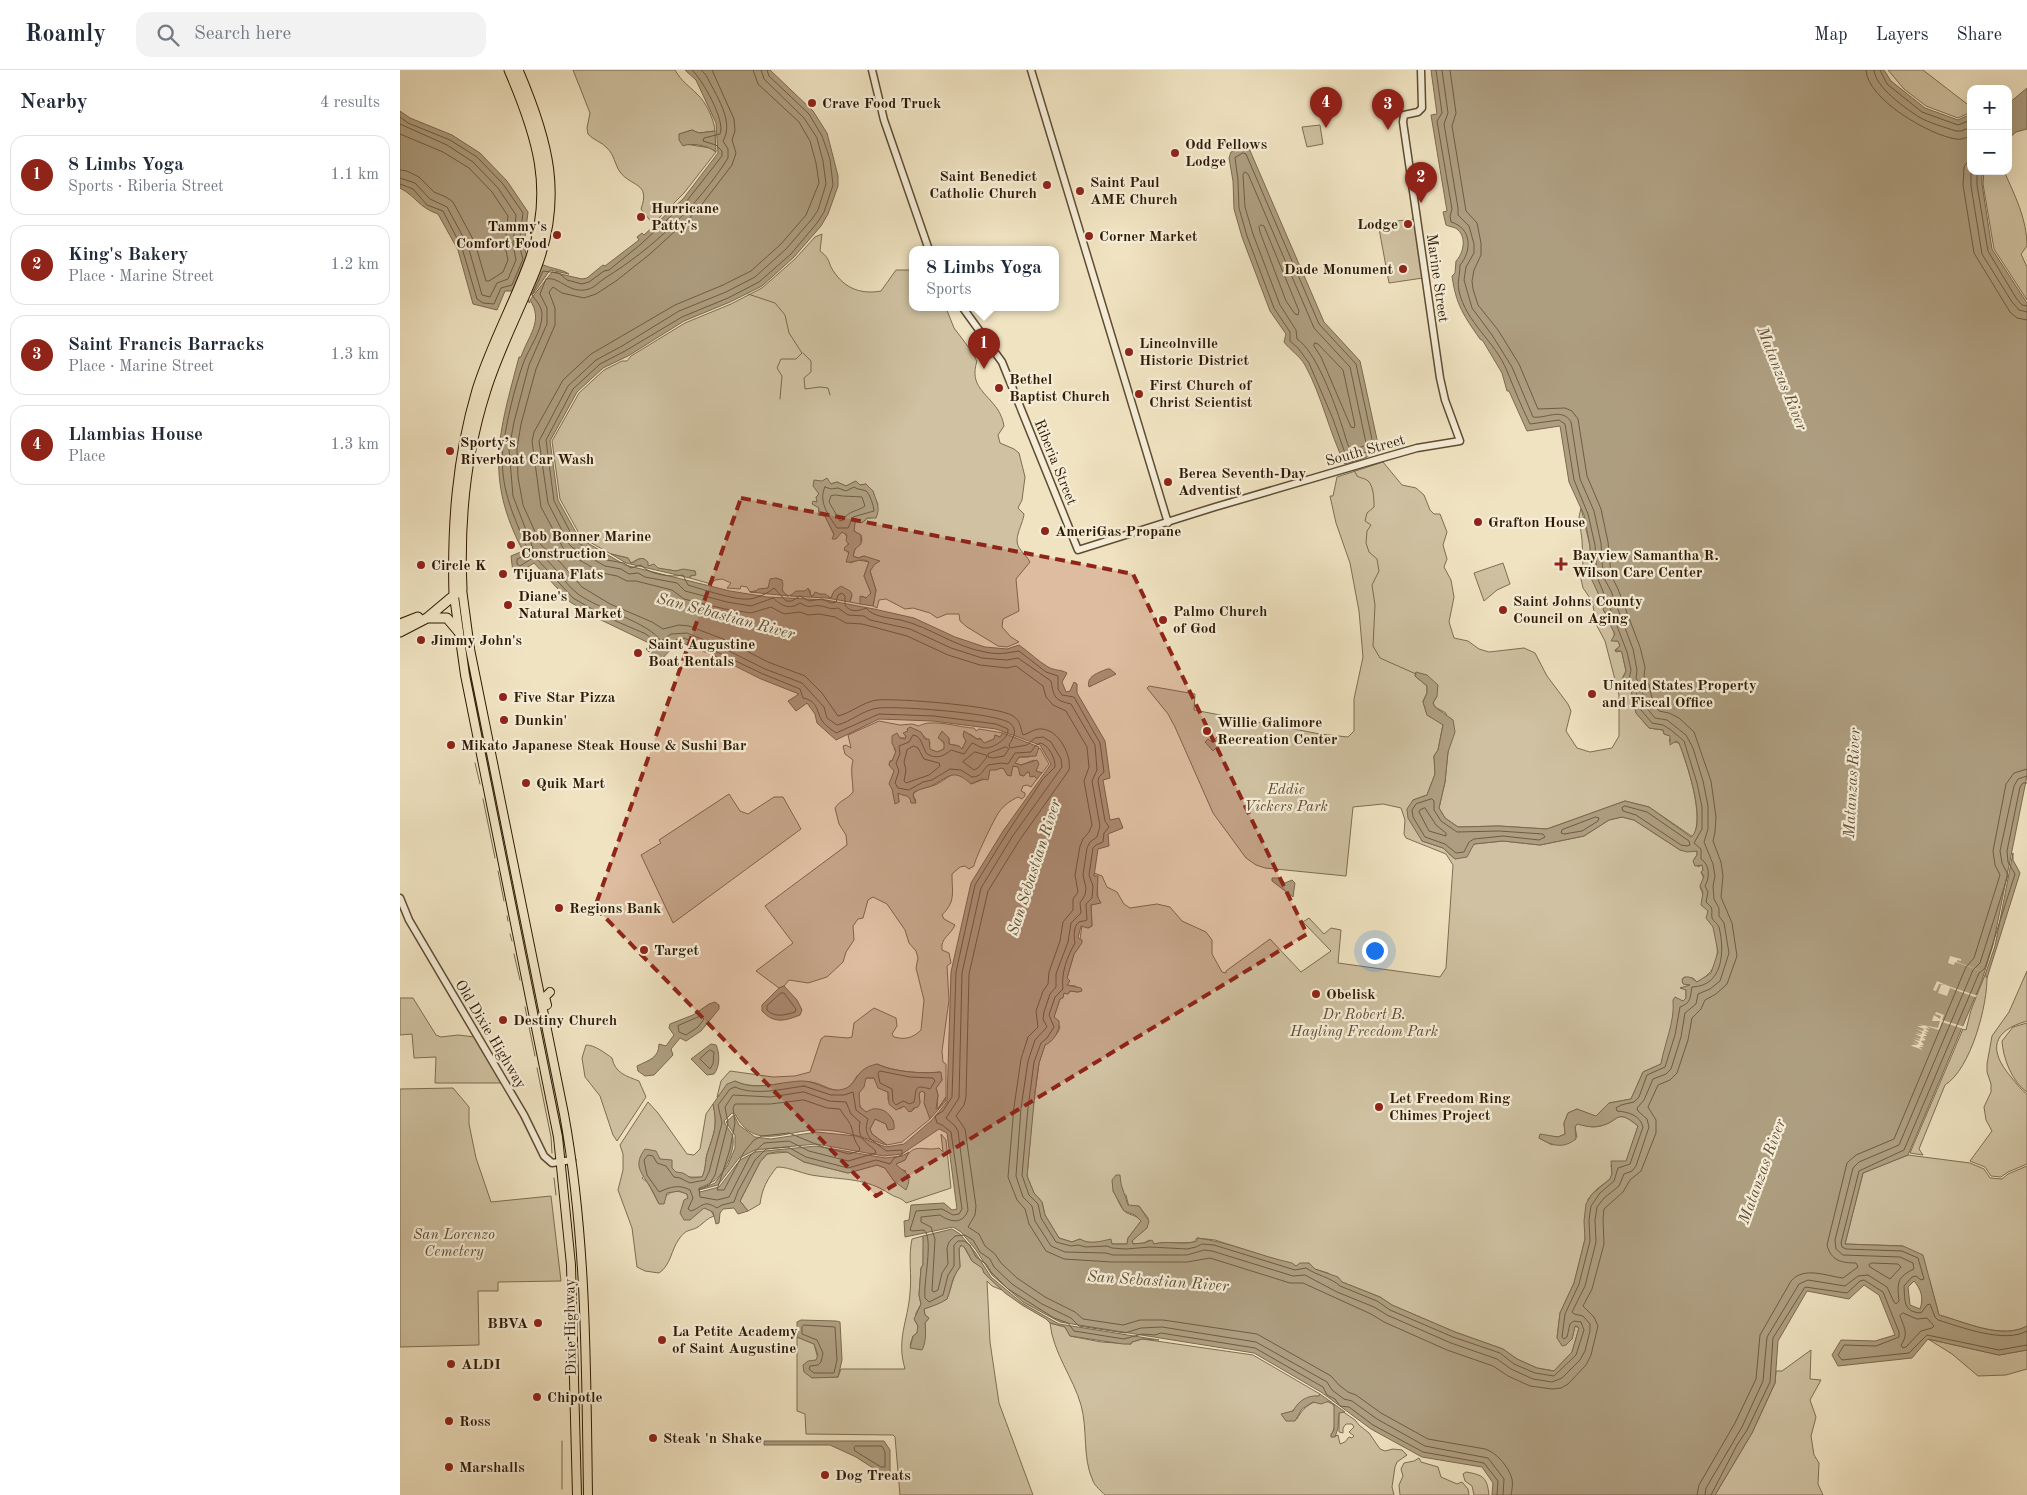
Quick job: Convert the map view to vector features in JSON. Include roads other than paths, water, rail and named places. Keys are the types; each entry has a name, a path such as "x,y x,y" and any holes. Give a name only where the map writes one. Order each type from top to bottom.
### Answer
{"highway":[{"path":"457,592 454,517 457,480 466,431 488,359 531,258 541,209 540,161 535,137 509,70"},
{"path":"400,632 427,618 457,592 464,498 476,423 499,352 539,260 549,212 550,186 546,146 535,111 518,70"},
{"path":"400,624 418,617 457,592"},
{"path":"427,618 442,616 447,618 458,631"}],"main road":[{"path":"457,592 458,631 512,908 530,994 537,999 544,1034 552,1054"},
{"path":"457,592 488,735 556,1074"},
{"path":"470,698 477,698 482,722 488,735"},
{"path":"470,698 475,708 484,751 493,762"},
{"path":"482,760 490,765 508,836"},
{"path":"503,765 499,767 498,771 514,845 513,860"},
{"path":"512,908 520,912 533,960"},
{"path":"516,927 521,938 533,986 540,992"},
{"path":"550,992 546,997 557,1062 556,1074"},
{"name":"Dixie Highway","path":"530,994 555,1117 571,1254 577,1495"},
{"name":"Dixie Highway","path":"556,1074 572,1160 580,1234 588,1495"},
{"path":"561,1162 569,1168 571,1178 580,1280 583,1292"},
{"path":"571,1254 574,1268 576,1310 584,1320"},
{"path":"576,1322 584,1320"},
{"path":"573,1332 576,1322"},
{"path":"576,1322 581,1327 582,1398 586,1404"}],"street":[{"path":"872,70 884,120 928,246"},
{"path":"1031,70 1168,523"},
{"name":"Marine Street","path":"1421,70 1422,108 1418,112 1404,115 1403,122 1440,378 1445,400 1460,441"},
{"name":"Riberia Street","path":"965,311 1002,362 1078,550"},
{"name":"South Street","path":"1078,550 1353,466 1417,448 1460,441"},
{"name":"Old Dixie Highway","path":"400,898 409,920 520,1108 544,1156 550,1162 561,1162"},
{"path":"561,1162 572,1160"}],"water":[{"path":"685,70 770,70 813,111 827,133 838,176 838,186 828,214 821,226 794,257 762,286 684,321 628,356 603,368 577,392 550,441 558,500 579,538 625,565 730,591 767,597 826,600 914,618 955,637 985,647 1007,649 1019,645 1048,667 1067,673 1062,682 1066,692 1070,691 1074,682 1077,684 1077,693 1105,741 1110,778 1103,780 1110,820 1119,818 1123,828 1108,834 1109,846 1098,849 1094,876 1098,876 1097,896 1101,903 1091,905 1092,926 1088,928 1081,926 1078,938 1082,940 1082,943 1074,954 1067,978 1070,981 1067,985 1081,988 1082,991 1064,993 1063,998 1060,999 1054,1017 1059,1021 1057,1032 1054,1038 1045,1045 1039,1063 1027,1176 1034,1193 1042,1202 1045,1215 1059,1238 1072,1242 1080,1239 1091,1242 1111,1239 1112,1244 1127,1244 1128,1238 1141,1221 1135,1215 1124,1211 1113,1191 1112,1180 1116,1175 1120,1175 1128,1205 1139,1206 1149,1221 1147,1228 1132,1241 1133,1244 1152,1240 1154,1244 1186,1243 1197,1241 1197,1238 1233,1246 1292,1263 1296,1266 1300,1263 1309,1263 1315,1269 1338,1277 1342,1282 1380,1297 1392,1305 1455,1332 1503,1349 1517,1359 1537,1368 1554,1371 1572,1352 1579,1328 1575,1326 1572,1339 1562,1346 1557,1338 1560,1313 1574,1283 1585,1239 1584,1221 1586,1204 1592,1194 1610,1179 1612,1174 1611,1161 1626,1161 1638,1126 1625,1117 1618,1117 1597,1127 1577,1124 1575,1127 1576,1139 1562,1145 1544,1141 1539,1138 1540,1134 1558,1137 1565,1134 1564,1123 1568,1113 1577,1109 1596,1116 1609,1103 1631,1099 1643,1072 1661,1064 1671,1024 1673,1000 1675,997 1683,1001 1686,998 1686,990 1680,988 1690,985 1683,984 1682,979 1689,977 1697,982 1711,973 1718,952 1713,927 1706,918 1708,911 1701,905 1703,892 1700,886 1704,876 1701,872 1703,870 1702,865 1695,866 1693,861 1697,851 1687,852 1680,850 1634,820 1622,817 1609,820 1584,836 1540,845 1503,841 1474,844 1467,857 1455,859 1443,848 1422,841 1408,818 1407,809 1413,800 1427,795 1435,774 1434,756 1438,750 1443,725 1427,715 1423,702 1427,693 1427,686 1415,676 1416,672 1427,675 1438,685 1437,696 1433,703 1435,707 1453,720 1455,732 1448,752 1445,782 1439,808 1445,818 1458,827 1499,826 1547,829 1625,801 1649,807 1691,837 1696,830 1697,820 1694,792 1679,743 1676,741 1670,745 1670,736 1664,734 1663,730 1649,728 1636,713 1631,690 1622,680 1626,671 1622,653 1621,651 1615,651 1620,646 1618,641 1611,641 1615,634 1608,621 1608,615 1603,610 1604,606 1591,578 1590,546 1584,515 1569,482 1560,426 1527,431 1509,391 1507,391 1502,373 1483,341 1469,324 1458,303 1452,276 1455,273 1456,261 1461,254 1463,241 1461,233 1457,229 1446,225 1443,212 1447,211 1431,115 1437,114 1431,70 1884,70 1891,81 1925,108 1958,120 1967,116 1967,175 1982,175 1992,249 2027,303 2027,776 1993,945 1981,983 1908,1155 1863,1173 1845,1244 1903,1246 1923,1255 1939,1315 1995,1331 2017,1330 2027,1326 2027,1350 1999,1355 1928,1339 1912,1358 1838,1366 1832,1355 1841,1340 1875,1341 1895,1335 1879,1295 1864,1285 1849,1299 1807,1291 1778,1341 1775,1383 1752,1433 1715,1495 1492,1495 1493,1483 1482,1467 1422,1457 1371,1429 1321,1392 1254,1353 1060,1322 1023,1302 992,1275 976,1250 961,1232 953,1227 905,1237 904,1221 909,1220 911,1205 944,1203 952,1210 957,1209 947,1133 939,1129 902,1154 884,1156 816,1144 755,1150 739,1158 718,1185 699,1190 715,1183 728,1165 735,1148 735,1135 726,1122 734,1115 739,1125 755,1137 771,1139 817,1132 856,1136 886,1147 904,1144 932,1120 947,1102 951,972 971,883 1003,831 1051,764 1040,745 996,729 933,721 879,719 836,740 817,723 815,714 807,703 796,711 788,701 799,694 761,679 715,656 683,643 675,645 659,662 650,655 655,649 653,647 649,652 646,649 650,646 649,643 601,620 570,602 534,563 520,572 513,573 511,556 523,551 511,525 503,500 499,477 499,455 501,432 519,357 521,357 535,322 534,308 530,300 552,272 582,279 587,278 639,240 637,237 642,233 644,235 683,199 718,153 716,123 696,80","holes":["1914,1281 1922,1297 1920,1309 1910,1305 1908,1287"]},
{"path":"2027,88 2027,129 2016,132 2012,136 2012,130 2012,101"},
{"path":"400,111 410,118 452,135 480,153 507,181 528,212 524,245 526,254 529,256 513,291 505,291 497,310 473,304 458,250 438,214 426,208 400,188"},
{"path":"692,130 699,133 715,131 716,152 700,145 690,144 683,146 679,140 679,134"},
{"path":"1248,146 1324,322 1360,361 1378,444 1374,452 1365,458 1345,464 1303,361 1284,342 1286,334 1270,311 1242,237 1234,209 1233,181 1229,158 1231,152"},
{"path":"540,263 569,274 550,270 534,293 530,295 528,299 530,303 525,299"},
{"path":"827,478 831,484 837,482 846,486 856,481 860,485 866,484 873,491 878,504 876,518 867,518 862,523 855,522 854,531 861,535 861,544 855,549 853,556 858,558 864,556 880,561 870,571 876,590 873,606 860,604 860,596 866,598 871,593 864,576 869,562 863,560 846,562 849,552 844,550 849,544 846,541 847,535 842,532 836,539 832,539 834,534 825,516 819,515 819,508 812,504 813,501 817,502 816,497 819,494 813,486 814,480 822,481"},
{"path":"611,554 628,558 631,563 643,559 648,562 648,566 654,564 658,568 676,571 683,569 695,571 696,575 690,576 690,578 626,563"},
{"path":"770,579 782,580 783,591 789,596 750,592 768,588"},
{"path":"841,586 852,594 850,602 827,598 790,596 796,591 805,591 808,588 811,596 815,592 825,594 831,598 834,591"},
{"path":"1107,669 1116,674 1089,687 1089,680 1091,678"},
{"path":"910,727 921,732 925,739 929,739 930,749 937,752 944,749 944,742 938,738 942,731 949,738 949,744 959,746 962,749 966,741 963,736 964,731 977,739 981,739 984,743 994,739 995,735 1000,737 1003,733 1039,747 1036,756 1019,757 1015,763 1021,765 1037,760 1039,764 1036,771 1042,773 1037,779 1034,776 1030,777 1029,772 1024,776 1020,775 1018,767 1013,766 1011,776 1007,775 1004,769 1001,768 990,770 988,780 982,779 971,784 957,775 953,775 914,792 913,796 916,803 911,803 908,796 898,793 899,802 895,804 889,784 894,771 889,765 896,751 892,743 892,736 897,733 900,738 905,739 906,736 903,733 908,731 907,729"},
{"path":"1218,736 1223,741 1213,751 1205,742 1208,739 1212,742"},
{"path":"2013,853 2013,860 2020,873 1987,978 1985,975 1995,946"},
{"path":"1272,878 1279,878 1285,883 1292,880 1295,883 1293,897 1272,881"},
{"path":"784,986 797,1000 802,1010 800,1015 795,1017 775,1020 762,1011 762,1005 779,988"},
{"path":"715,1002 719,1005 719,1009 701,1031 686,1041 680,1038 671,1049 673,1055 654,1075 645,1076 638,1071 637,1066 655,1056 659,1049 659,1044 666,1046 674,1035 669,1028 670,1024 693,1015"},
{"path":"711,1044 716,1045 719,1056 718,1064 714,1074 707,1075 691,1059"},
{"path":"877,1064 908,1072 941,1072 942,1080 936,1088 938,1095 936,1109 939,1108 946,1097 946,1101 930,1119 924,1103 925,1093 922,1091 919,1093 920,1103 918,1107 909,1112 904,1106 896,1110 889,1104 888,1092 878,1088 874,1078 866,1078 864,1087 859,1093 860,1107 866,1112 873,1109 885,1111 890,1116 894,1122 894,1129 888,1130 886,1124 875,1119 870,1129 872,1134 887,1145 852,1134 827,1130 761,1136 751,1133 732,1113 724,1121 733,1138 728,1162 718,1178 699,1188 700,1192 719,1187 740,1160 755,1152 816,1146 885,1158 902,1156 909,1152 905,1160 896,1164 908,1176 909,1180 906,1190 894,1181 885,1168 877,1165 848,1173 804,1162 787,1152 776,1152 767,1154 760,1162 740,1201 748,1211 738,1214 734,1208 723,1209 720,1213 719,1223 716,1224 713,1212 704,1208 690,1220 684,1220 680,1213 684,1200 688,1198 687,1194 679,1191 667,1193 664,1204 659,1204 641,1172 639,1160 645,1149 656,1151 660,1159 672,1160 672,1168 676,1172 683,1173 691,1178 702,1177 714,1129 713,1104 727,1084 735,1081 752,1086 760,1086 803,1081 839,1090 851,1085 863,1070"},
{"path":"952,1229 960,1234 975,1252 991,1277 1022,1303 1059,1324 1159,1340 1142,1339 1131,1344 1123,1344 1070,1336 1065,1327 1050,1323 1005,1293 984,1273 982,1268 972,1261 965,1248 961,1245 959,1249 960,1267 953,1279 947,1299 924,1309 925,1315 929,1318 925,1323 925,1337 922,1350 910,1348 918,1326 914,1319 921,1304 919,1295 921,1268 923,1265 923,1236"},
{"path":"801,1320 840,1322 842,1360 838,1377 812,1378 804,1372 803,1365 808,1361 816,1360 818,1355 814,1344 797,1337 797,1322"},
{"path":"1320,1394 1345,1412 1339,1413 1335,1437 1331,1437 1334,1430 1334,1405 1329,1401 1321,1404 1313,1402 1302,1409 1295,1421 1286,1421 1281,1414 1293,1411 1304,1399 1311,1396 1319,1396"},
{"path":"764,1441 884,1441 890,1450 890,1479 856,1457 830,1445 764,1445"}],"waterway":[{"path":"748,294 775,303 785,315 789,333 802,353 796,359 781,359 777,368 782,376 780,399"},
{"path":"803,353 811,361 811,372 804,378 805,389 828,388 830,395"},
{"path":"1354,470 1357,476 1368,481 1374,496 1374,507 1367,513 1365,521 1371,525 1367,531 1366,543 1369,552 1377,559 1379,571 1372,585 1375,605 1373,646 1380,658 1416,674"},
{"path":"475,763 480,784"},
{"path":"483,799 495,858"},
{"path":"498,871 504,901"},
{"path":"507,916 508,921"},
{"path":"510,934 512,941"},
{"path":"514,954 520,980"},
{"path":"525,1007 535,1056"},
{"path":"537,1068 551,1137 552,1153"},
{"path":"554,1178 556,1195"},
{"path":"562,1441 562,1489"}],"place":[{"name":"Crave Food Truck","path":"812,103"},
{"name":"Llambias House","path":"1326,128"},
{"name":"Saint Francis Barracks","path":"1388,130"},
{"name":"Odd Fellows Lodge","path":"1175,153"},
{"name":"Saint Benedict Catholic Church","path":"1047,185"},
{"name":"Saint Paul AME Church","path":"1080,191"},
{"name":"King's Bakery","path":"1421,203"},
{"name":"Hurricane Patty's","path":"641,217"},
{"name":"Lodge","path":"1408,224"},
{"name":"Tammy's Comfort Food","path":"557,235"},
{"name":"Corner Market","path":"1089,236"},
{"name":"Dade Monument","path":"1403,269"},
{"name":"Lincolnville Historic District","path":"1129,352"},
{"name":"8 Limbs Yoga","path":"984,369"},
{"name":"Bethel Baptist Church","path":"999,388"},
{"name":"First Church of Christ Scientist","path":"1139,394"},
{"name":"Sporty’s Riverboat Car Wash","path":"450,451"},
{"name":"Berea Seventh-Day Adventist","path":"1168,482"},
{"name":"Grafton House","path":"1478,522"},
{"name":"AmeriGas Propane","path":"1045,531"},
{"name":"Bob Bonner Marine Construction","path":"511,545"},
{"name":"Bayview Samantha R. Wilson Care Center","path":"1561,564"},
{"name":"Circle K","path":"421,565"},
{"name":"Tijuana Flats","path":"503,574"},
{"name":"Diane's Natural Market","path":"508,605"},
{"name":"Saint Johns County Council on Aging","path":"1503,610"},
{"name":"Palmo Church of God","path":"1163,620"},
{"name":"Jimmy John's","path":"421,640"},
{"name":"Saint Augustine Boat Rentals","path":"638,653"},
{"name":"United States Property and Fiscal Office","path":"1592,694"},
{"name":"Five Star Pizza","path":"503,697"},
{"name":"Dunkin'","path":"504,720"},
{"name":"Willie Galimore Recreation Center","path":"1207,731"},
{"name":"Mikato Japanese Steak House & Sushi Bar","path":"451,745"},
{"name":"Quik Mart","path":"526,783"},
{"name":"Regions Bank","path":"559,908"},
{"name":"Target","path":"644,950"},
{"name":"Obelisk","path":"1316,994"},
{"name":"Destiny Church","path":"503,1020"},
{"name":"Let Freedom Ring Chimes Project","path":"1379,1107"},
{"name":"BBVA","path":"538,1323"},
{"name":"La Petite Academy of Saint Augustine","path":"662,1340"},
{"name":"ALDI","path":"451,1364"},
{"name":"Chipotle","path":"537,1397"},
{"name":"Ross","path":"449,1421"},
{"name":"Steak 'n Shake","path":"653,1438"},
{"name":"Marshalls","path":"449,1467"},
{"name":"Dog Treats","path":"825,1475"}],"water label":[{"name":"Matanzas River","path":"1783,378"},
{"name":"San Sebastian River","path":"726,615"},
{"name":"Matanzas River","path":"1851,783"},
{"name":"San Sebastian River","path":"1033,867"},
{"name":"Matanzas River","path":"1761,1171"},
{"name":"San Sebastian River","path":"1158,1280"}],"park label":[{"name":"Eddie Vickers Park","path":"1286,798"},
{"name":"Dr Robert B. Hayling Freedom Park","path":"1364,1022"},
{"name":"San Lorenzo Cemetery","path":"454,1242"}]}
